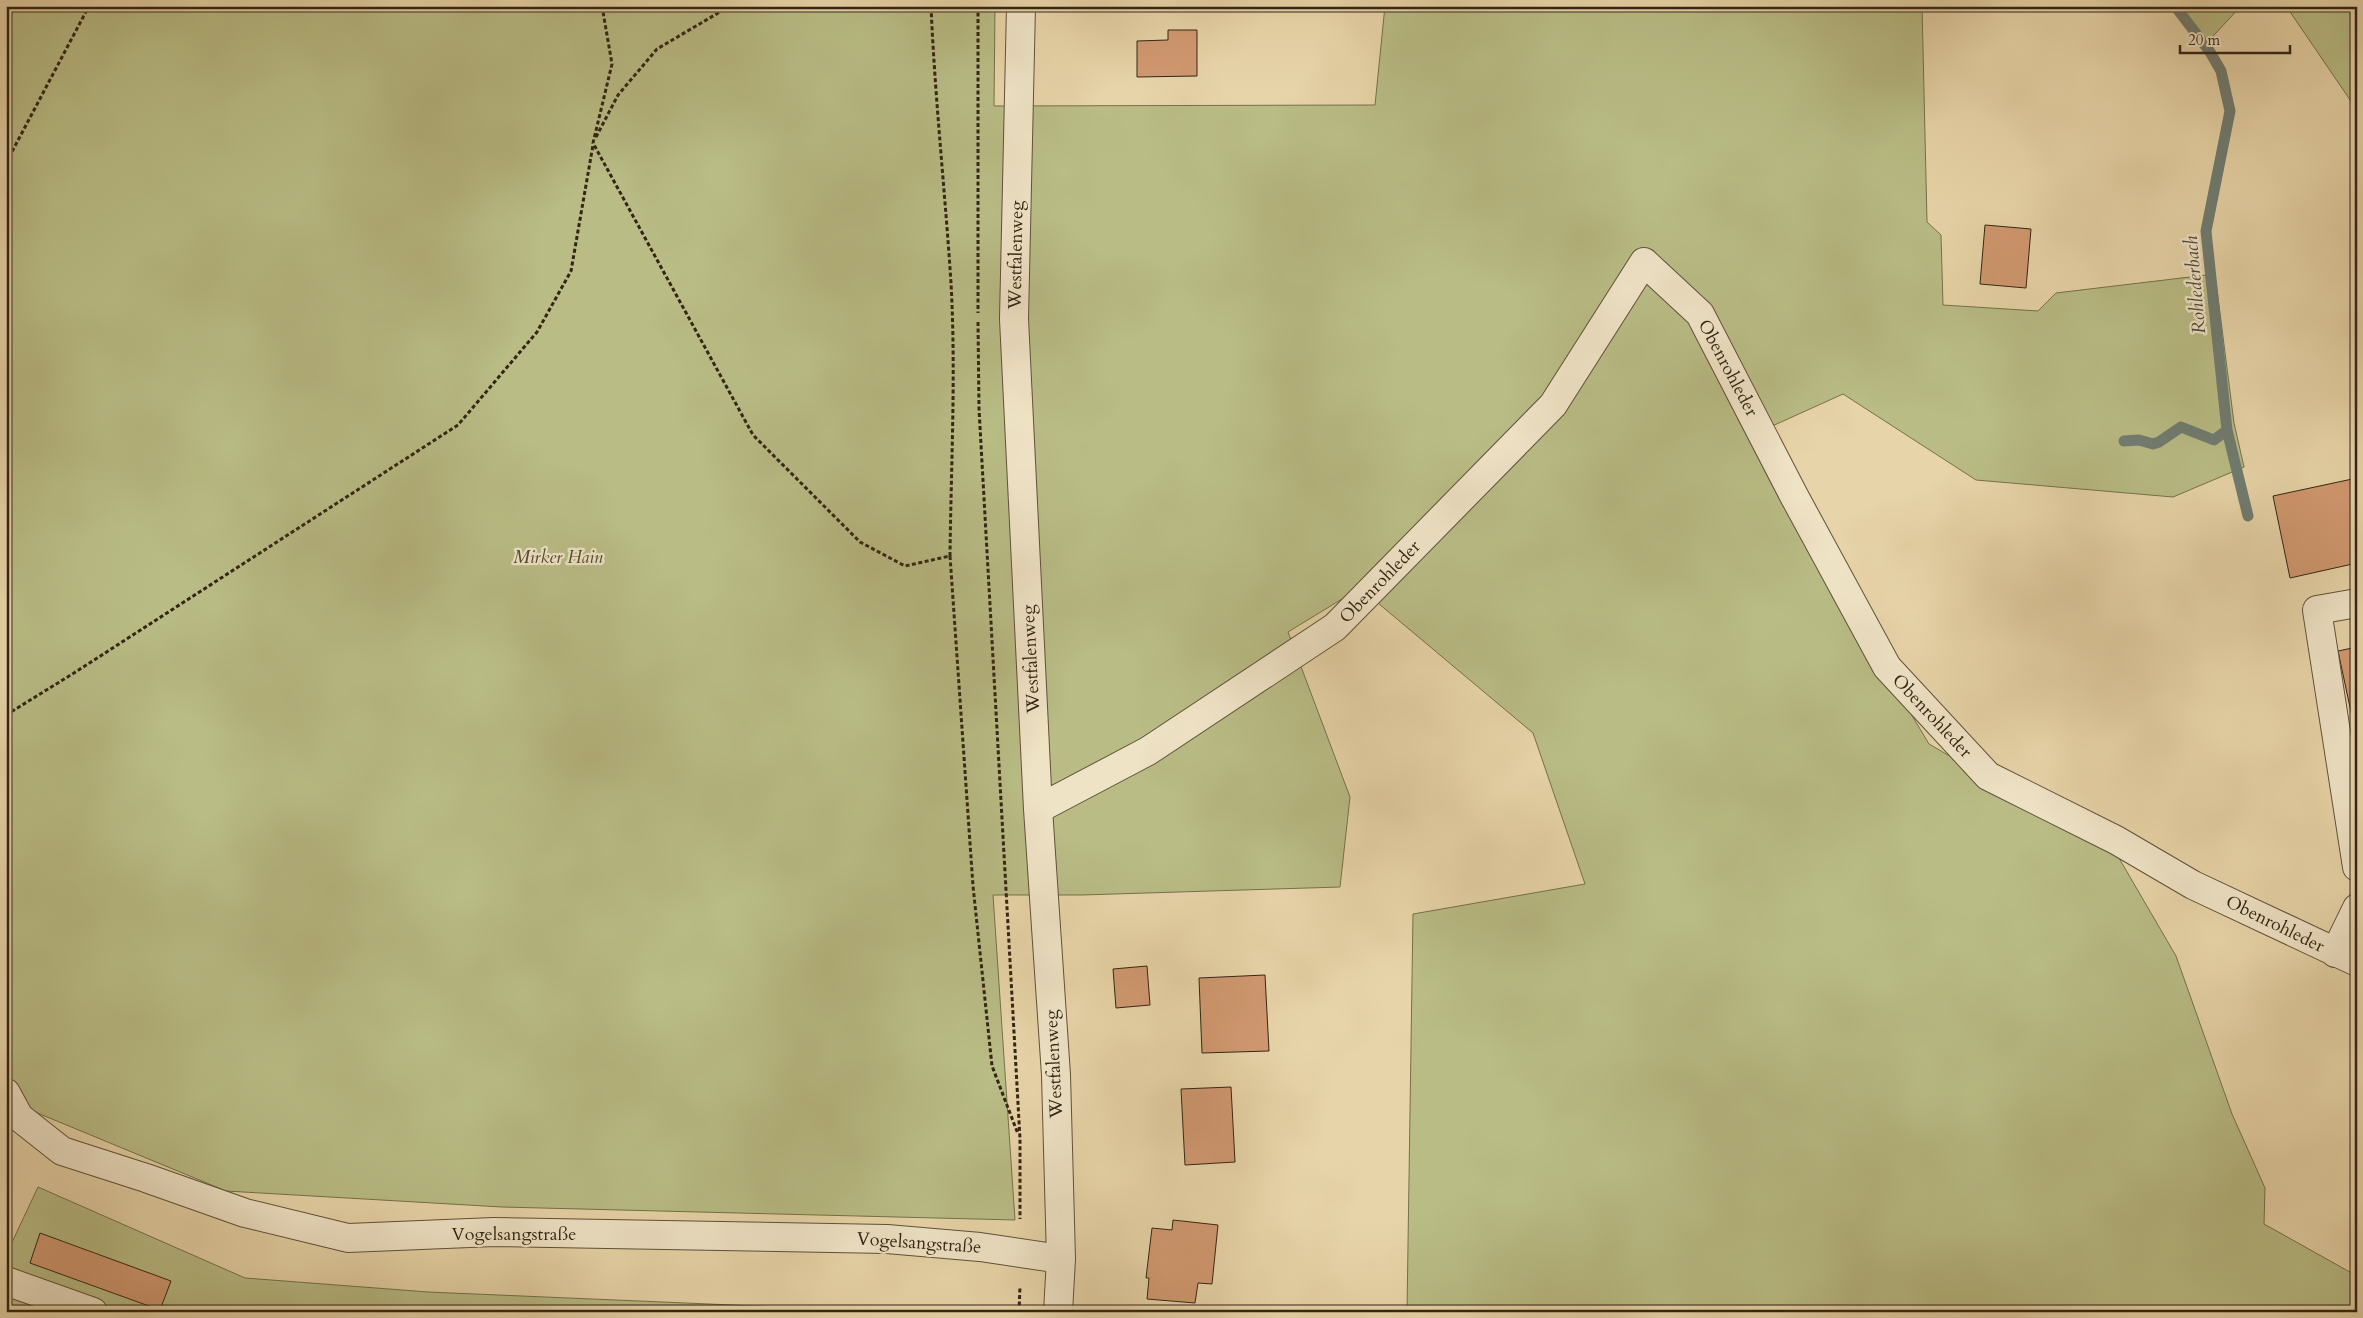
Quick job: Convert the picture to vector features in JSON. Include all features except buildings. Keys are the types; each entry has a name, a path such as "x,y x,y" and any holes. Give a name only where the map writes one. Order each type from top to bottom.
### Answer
{"street":[{"name":"Westfalenweg","path":"1021,6 1014,320 1038,808 1056,1075 1062,1259 1058,1312"},
{"name":"Obenrohleder","path":"1038,808 1148,752 1335,627 1553,405 1644,262 1700,314 1793,494 1887,667 1988,776 2116,840 2193,884 2346,957 2357,908"},
{"path":"2357,603 2317,610 2352,804 2357,867"},
{"name":"Vogelsangstraße","path":"6,1093 13,1125 62,1151 146,1178 245,1214 348,1238 494,1232 886,1239 980,1247 1062,1259"},
{"path":"6,1281 93,1312"}],"path":[{"path":"6,163 89,6"},
{"path":"6,714 82,668 458,425 537,332 570,271 593,143 612,64 602,6"},
{"path":"593,143 618,95 656,49 730,6"},
{"path":"931,6 935,97 951,284 952,421 950,556 973,886 992,1066 1020,1139"},
{"path":"593,143 753,435 860,542 905,566 950,556"}],"green space":[{"name":"Mirker Hain","path":"6,6 995,6 994,106 1375,105 1385,6 1922,6 1927,222 1941,235 1943,305 2038,311 2056,293 2215,274 2234,423 2244,467 2173,497 1976,480 1843,394 1770,427 1819,560 1929,744 2116,853 2176,956 2232,1114 2265,1188 2264,1224 2357,1276 2357,1312 1407,1312 1413,914 1585,884 1533,733 1360,588 1288,632 1350,797 1340,887 1082,895 993,895 1015,1220 502,1207 226,1191 6,1100"},
{"path":"2177,6 2241,6 2202,48"},
{"path":"2286,6 2357,6 2357,110"},
{"path":"38,1187 245,1278 428,1292 896,1312 6,1312 6,1255"}],"waterway":[{"name":"Rohlederbach","path":"2175,6 2210,52 2221,71 2230,111 2206,231 2227,430 2248,516"},
{"path":"2124,441 2139,440 2153,444 2181,427 2214,440 2227,430"}]}
